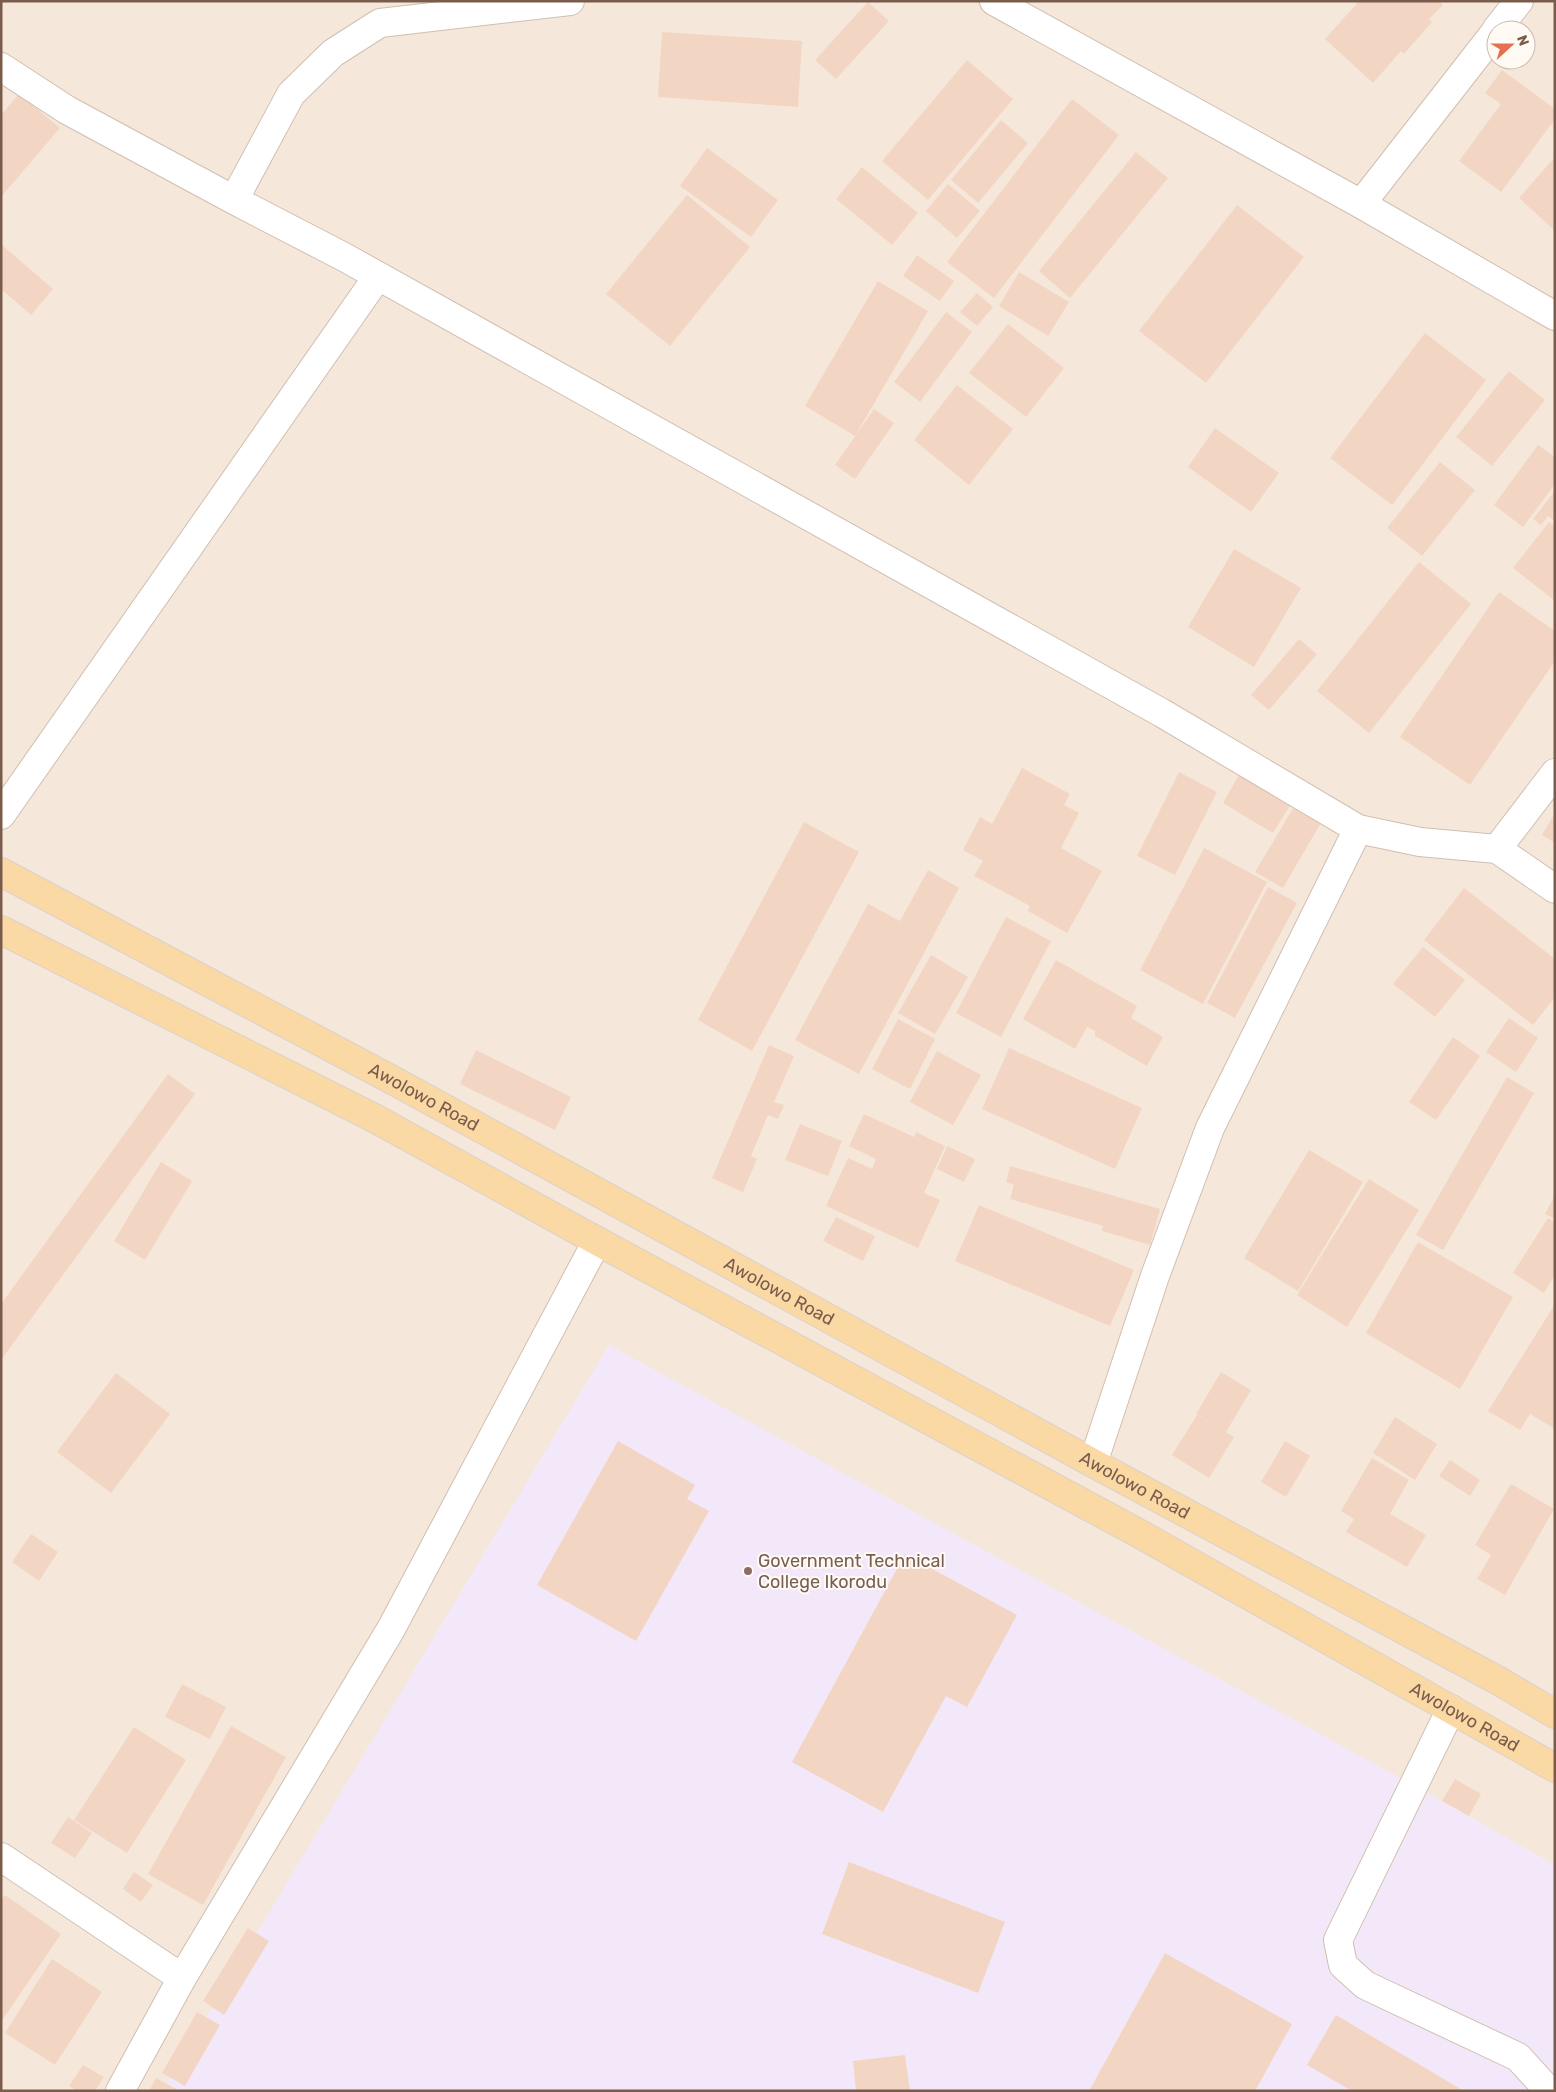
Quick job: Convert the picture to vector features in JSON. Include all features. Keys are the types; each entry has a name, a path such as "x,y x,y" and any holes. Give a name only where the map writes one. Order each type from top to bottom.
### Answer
{"main road":[{"name":"Awolowo Road","path":"1,872 398,1083 1093,1463 1499,1681 1555,1714"},
{"name":"Awolowo Road","path":"1,930 376,1119 597,1241 1124,1525 1555,1768"}],"street":[{"path":"234,200 291,94 333,53 380,23 570,1"},
{"path":"994,1 1361,204 1555,316"},
{"path":"1504,20 1519,1"},
{"path":"1361,204 1486,43"},
{"path":"1,67 67,110 378,276 1162,713 1358,829 1420,842 1497,849 1555,889"},
{"path":"1,815 378,276"},
{"path":"1497,849 1555,772"},
{"path":"1093,1463 1155,1276 1210,1128 1358,829"},
{"path":"120,2091 182,1978 392,1629 597,1241"},
{"path":"1451,1709 1338,1940 1343,1965 1365,1985 1518,2057 1549,2091"},
{"path":"1,1857 182,1978"}],"shaded area":[{"path":"1,1 1555,1 1555,2091 1,2091"},
{"name":"Government Technical College Ikorodu","path":"609,1345 1435,1797 1555,1865 1555,2091 162,2091"}],"building":[{"path":"1359,1 1439,1 1443,5 1429,19 1432,22 1404,54 1401,51 1373,83 1325,39"},
{"path":"868,2 889,21 836,79 815,60"},
{"path":"662,32 802,41 798,107 658,97"},
{"path":"967,60 1013,99 928,200 882,161"},
{"path":"1502,70 1555,109 1555,119 1501,192 1459,161 1501,104 1485,93"},
{"path":"19,94 60,128 1,197 1,115"},
{"path":"1072,99 1119,135 994,298 947,262"},
{"path":"1001,120 1028,143 978,203 951,180"},
{"path":"707,148 778,200 751,237 680,186"},
{"path":"1136,152 1168,178 1070,298 1039,271"},
{"path":"1555,157 1555,231 1519,198"},
{"path":"862,167 918,213 892,245 836,199"},
{"path":"948,184 980,211 957,238 926,211"},
{"path":"687,195 750,247 670,346 606,294"},
{"path":"1237,205 1304,257 1206,383 1139,331"},
{"path":"1,244 53,289 31,315 1,289"},
{"path":"917,255 954,281 940,301 903,276"},
{"path":"1019,272 1069,302 1048,336 999,306"},
{"path":"878,281 928,311 855,436 805,406"},
{"path":"977,293 993,307 977,326 960,312"},
{"path":"946,312 972,332 920,402 894,382"},
{"path":"1008,324 1064,368 1026,417 969,373"},
{"path":"1425,333 1486,380 1392,505 1330,458"},
{"path":"1509,371 1545,400 1492,466 1456,437"},
{"path":"957,385 1013,429 969,485 914,440"},
{"path":"874,409 894,423 855,479 835,465"},
{"path":"1215,428 1279,473 1251,512 1188,467"},
{"path":"1538,445 1555,457 1555,484 1523,527 1494,505"},
{"path":"1440,462 1475,490 1422,556 1387,528"},
{"path":"1555,491 1555,521 1548,516 1541,525 1533,519"},
{"path":"1549,522 1555,526 1555,601 1513,568"},
{"path":"1234,549 1301,588 1254,667 1188,627"},
{"path":"1419,562 1471,604 1369,733 1317,691"},
{"path":"1499,592 1555,631 1555,661 1470,785 1400,737"},
{"path":"1299,639 1317,654 1269,710 1251,695"},
{"path":"1022,768 1070,794 1064,805 1079,813 1061,848 1102,871 1067,933 1028,911 1030,906 974,876 983,861 963,850 980,817 992,824"},
{"path":"1179,772 1217,792 1175,875 1137,856"},
{"path":"1240,773 1291,804 1273,833 1223,803"},
{"path":"1295,805 1322,821 1283,888 1255,872"},
{"path":"1555,813 1555,843 1542,835"},
{"path":"804,822 859,852 752,1051 698,1020"},
{"path":"1204,848 1267,882 1203,1004 1140,970"},
{"path":"928,870 959,888 859,1074 795,1040 868,904 900,921"},
{"path":"1268,887 1297,903 1235,1018 1207,1003"},
{"path":"1464,888 1555,959 1555,997 1533,1025 1424,940"},
{"path":"1006,917 1051,941 1001,1037 956,1013"},
{"path":"1423,947 1465,980 1435,1017 1393,984"},
{"path":"931,955 968,977 935,1034 898,1013"},
{"path":"1056,960 1137,1006 1131,1018 1163,1037 1147,1066 1095,1036 1095,1031 1087,1027 1075,1049 1023,1019"},
{"path":"1509,1018 1538,1038 1516,1072 1486,1052"},
{"path":"898,1019 935,1039 910,1089 872,1069"},
{"path":"1453,1037 1480,1056 1436,1120 1409,1102"},
{"path":"769,1045 794,1056 774,1102 784,1105 778,1119 768,1115 751,1156 757,1159 743,1192 712,1178"},
{"path":"1009,1048 1142,1108 1115,1169 982,1109"},
{"path":"476,1050 571,1097 555,1130 460,1084"},
{"path":"937,1051 981,1075 953,1125 910,1102"},
{"path":"168,1074 195,1094 1,1360 1,1304"},
{"path":"1507,1077 1534,1093 1443,1250 1416,1235"},
{"path":"864,1114 914,1137 916,1132 945,1146 924,1193 940,1200 918,1248 826,1206 848,1158 872,1169 876,1159 849,1146"},
{"path":"800,1124 842,1141 828,1176 785,1160"},
{"path":"947,1146 975,1159 964,1182 937,1169"},
{"path":"1309,1150 1363,1182 1298,1291 1244,1258"},
{"path":"161,1162 192,1181 145,1260 114,1241"},
{"path":"1010,1166 1160,1209 1150,1245 1102,1231 1103,1226 1010,1199 1014,1185 1006,1182"},
{"path":"1369,1179 1419,1210 1347,1327 1297,1295"},
{"path":"1555,1195 1555,1219 1545,1214"},
{"path":"979,1205 1134,1270 1110,1326 955,1261"},
{"path":"836,1217 875,1236 863,1261 823,1241"},
{"path":"1548,1218 1555,1222 1555,1275 1544,1293 1513,1273"},
{"path":"1418,1242 1513,1297 1460,1389 1366,1333"},
{"path":"1555,1304 1555,1429 1530,1414 1520,1430 1488,1411"},
{"path":"1221,1372 1251,1390 1226,1432 1196,1414"},
{"path":"116,1373 170,1414 111,1493 57,1452"},
{"path":"1197,1415 1234,1437 1209,1478 1172,1455"},
{"path":"1395,1417 1437,1444 1415,1480 1373,1453"},
{"path":"618,1441 695,1485 687,1499 709,1511 636,1641 537,1585"},
{"path":"1285,1441 1310,1456 1286,1497 1261,1482"},
{"path":"1372,1458 1409,1480 1390,1514 1426,1535 1407,1567 1346,1532 1354,1519 1341,1511"},
{"path":"1450,1460 1480,1480 1470,1496 1439,1476"},
{"path":"1511,1484 1554,1509 1505,1595 1477,1579 1491,1555 1475,1545"},
{"path":"31,1534 58,1552 39,1581 12,1562"},
{"path":"905,1554 1017,1615 967,1707 946,1696 883,1812 792,1762"},
{"path":"182,1684 226,1707 210,1739 165,1717"},
{"path":"231,1726 286,1757 203,1905 148,1874"},
{"path":"134,1727 186,1760 127,1853 74,1820"},
{"path":"1455,1779 1481,1794 1469,1816 1442,1801"},
{"path":"68,1817 92,1833 75,1858 51,1843"},
{"path":"849,1862 1005,1922 978,1993 822,1934"},
{"path":"134,1872 153,1885 141,1902 123,1889"},
{"path":"5,1895 61,1934 1,2022 1,1900"},
{"path":"248,1928 269,1941 224,2015 203,2001"},
{"path":"1165,1953 1292,2024 1255,2091 1089,2091"},
{"path":"52,1959 102,1992 55,2065 5,2033"},
{"path":"197,2012 220,2025 185,2086 162,2073"},
{"path":"1336,2015 1464,2091 1352,2091 1307,2065"},
{"path":"905,2055 910,2091 856,2091 853,2061"},
{"path":"83,2065 104,2077 95,2091 77,2091 69,2086"},
{"path":"156,2078 180,2091 149,2091"}],"place":[{"name":"Government Technical College Ikorodu","path":"748,1571"}]}
